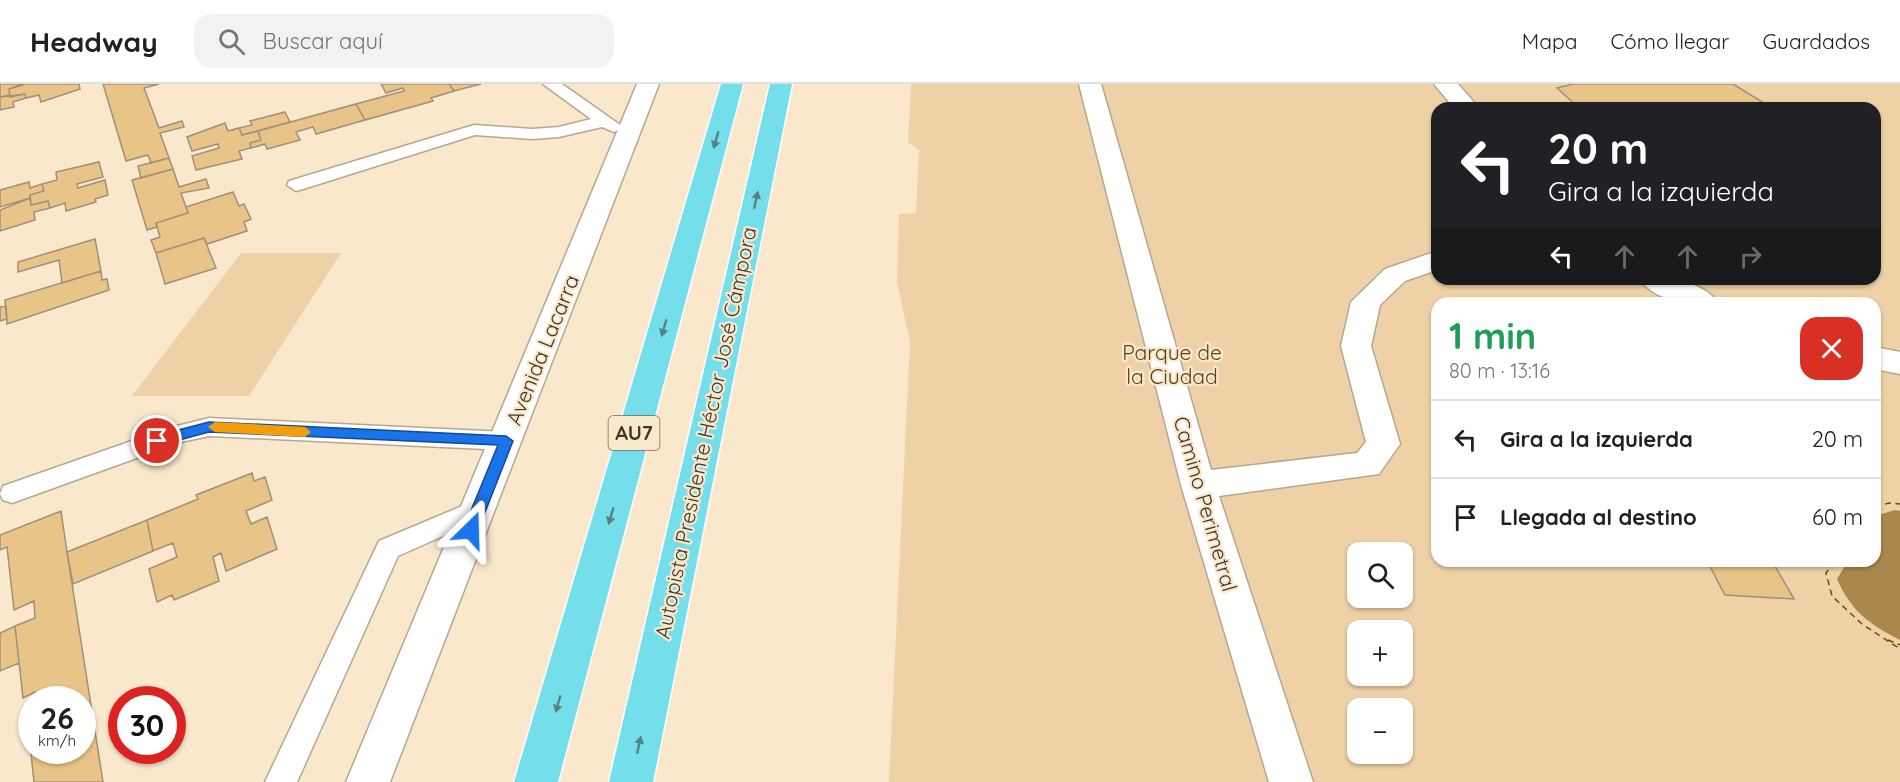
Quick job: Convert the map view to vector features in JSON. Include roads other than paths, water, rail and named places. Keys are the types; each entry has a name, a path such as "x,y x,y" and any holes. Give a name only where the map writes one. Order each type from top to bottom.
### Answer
{"highway":[{"name":"AU7","path":"536,782 732,84"},
{"name":"Autopista Presidente Héctor José Cámpora","path":"631,782 781,84"}],"street":[{"name":"Avenida Lacarra","path":"368,782 506,441 616,129 648,84"},
{"name":"Camino Perimetral","path":"1090,84 1198,485 1291,782"},
{"path":"1445,84 1462,102"},
{"path":"1198,485 1367,465 1383,444 1356,346 1366,302 1395,275 1431,262"},
{"path":"1666,285 1691,297"},
{"path":"1881,359 1900,363"}],"lane":[{"path":"551,84 616,129"},
{"path":"296,185 474,130 541,134 587,127 616,129"},
{"path":"12,493 177,434 209,427 506,441"},
{"path":"280,782 388,549 479,509"}],"park label":[{"name":"Parque de la Ciudad","path":"1172,365"}]}
